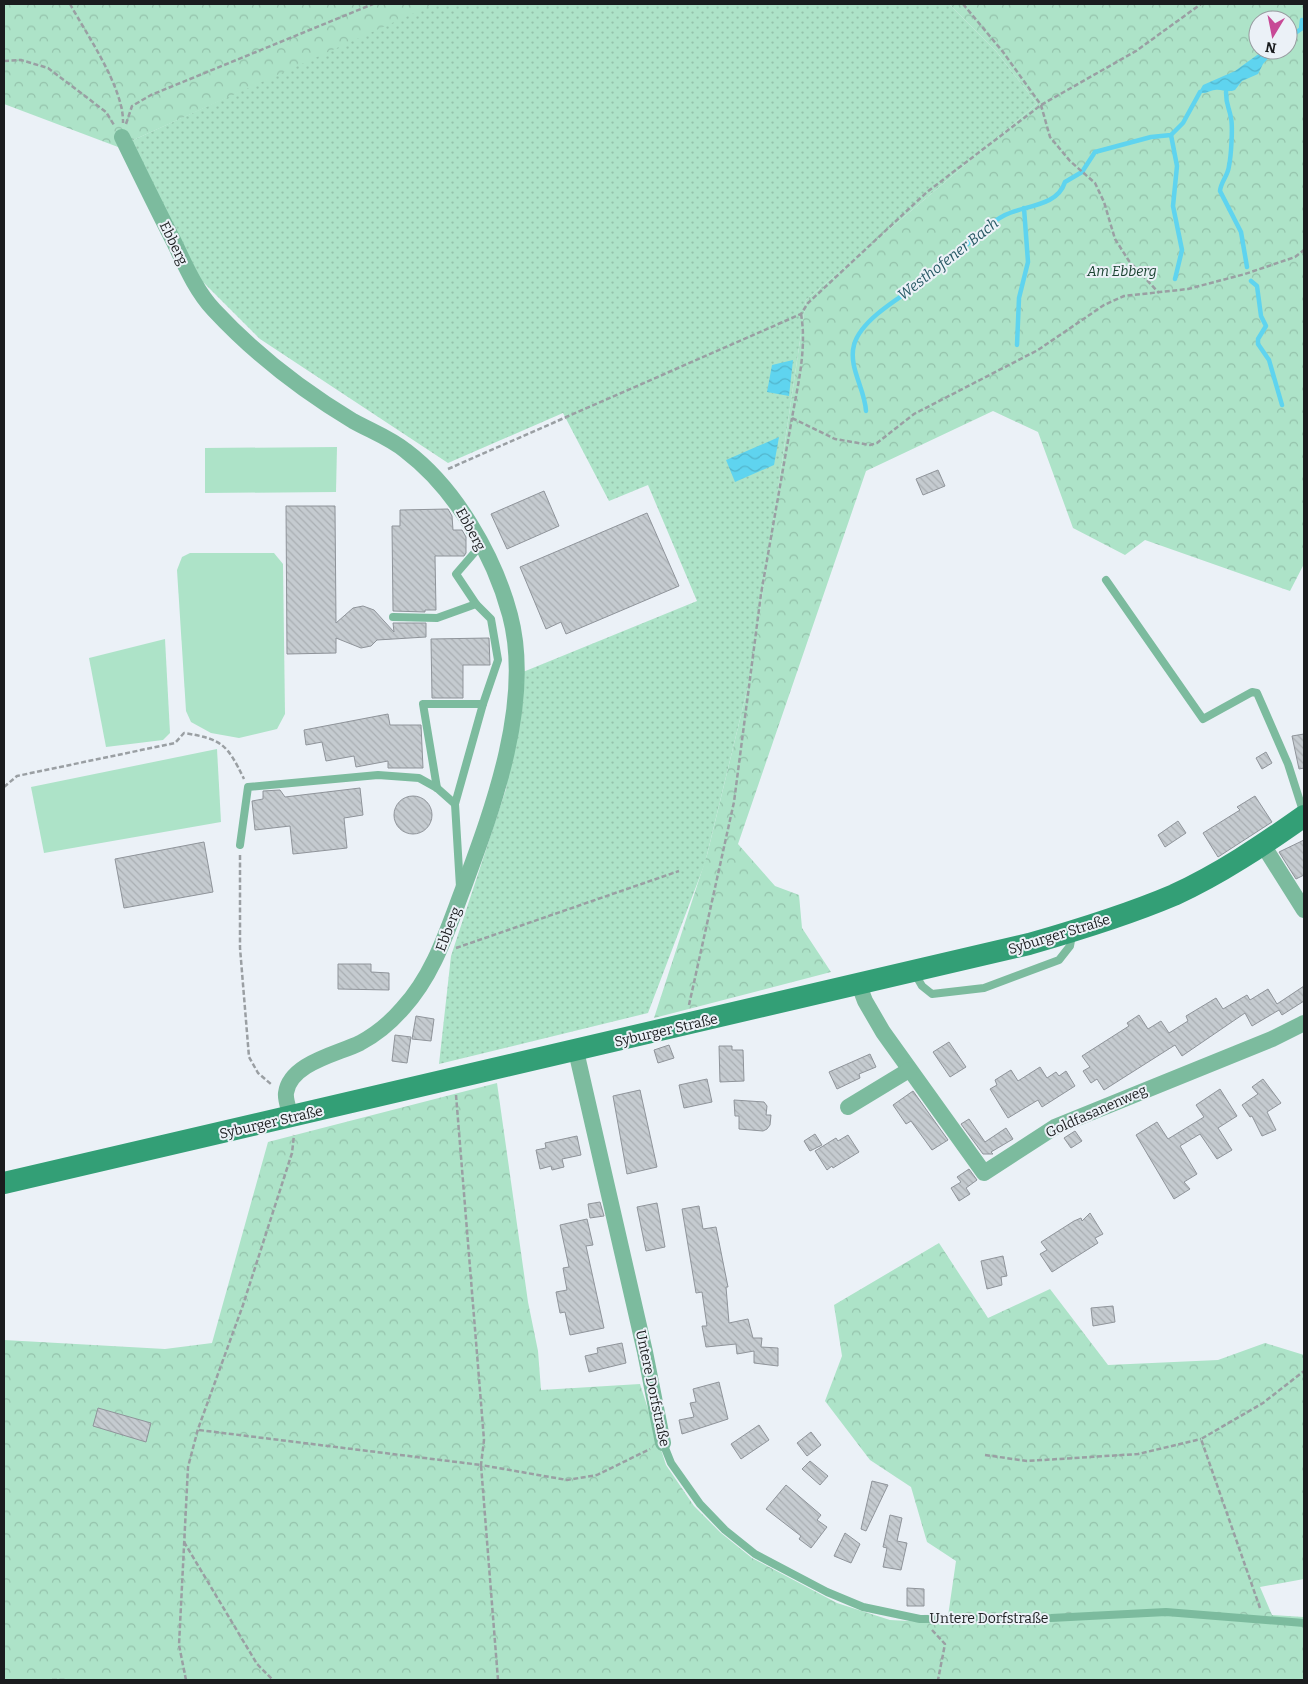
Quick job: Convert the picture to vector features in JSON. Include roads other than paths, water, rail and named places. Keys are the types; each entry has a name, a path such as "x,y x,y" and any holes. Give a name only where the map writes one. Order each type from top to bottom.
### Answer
{"street":[{"name":"Ebberg","path":"122,137 190,275 211,308 234,331 289,376 352,420 406,451 433,476 460,507 481,545 504,598 514,635 515,701 501,780 488,822 442,948 422,982 403,1008 379,1030 360,1042 307,1065 290,1084 286,1093 291,1117"},
{"name":"Syburger Straße","path":"4,1183 859,986 1072,932 1174,895 1263,845 1304,816"},
{"path":"1263,845 1304,910"},
{"name":"Goldfasanenweg","path":"859,986 865,1001 909,1070 984,1173 1055,1127 1304,1024"},
{"name":"Untere Dorfstraße","path":"576,1051 645,1352 663,1443"},
{"path":"848,1107 909,1070"}],"lane":[{"path":"460,896 455,804 483,704 498,660 491,619 476,604 456,574 481,545"},
{"path":"1106,580 1203,719 1252,692 1257,693 1288,764 1304,816"},
{"path":"393,618 437,618 476,604"},
{"path":"437,788 423,704 483,704"},
{"path":"240,844 248,787 378,775 419,778 437,788 455,804"},
{"path":"914,972 922,986 932,994 984,988 1059,960 1070,946 1072,932"},
{"name":"Untere Dorfstraße","path":"663,1443 671,1463 700,1504 725,1530 756,1554 827,1592 863,1607 920,1619 1051,1618 1166,1612 1304,1623"}],"water":[{"path":"1250,60 1267,60 1258,74 1242,81 1235,90 1199,92 1203,85 1235,71"},
{"path":"793,360 789,396 767,392 772,365"},
{"path":"779,437 774,465 735,482 726,460"}],"waterway":[{"name":"Westhofener Bach","path":"1298,31 1301,29 1302,20"},
{"name":"Westhofener Bach","path":"866,411 853,362 853,353 859,334 867,323 878,313 938,271 996,220 1013,212 1048,201 1055,196 1065,182 1082,172 1095,152 1151,137 1171,135 1183,123 1200,92"},
{"path":"1226,92 1232,122 1232,142 1228,170 1220,191 1241,232 1247,267"},
{"path":"1171,135 1177,166 1173,206 1182,250 1175,279"},
{"path":"1017,345 1019,298 1028,262 1024,208"},
{"path":"1251,281 1257,286 1261,316 1266,326 1258,339 1258,344 1269,360 1282,405"}],"park label":[{"name":"Am Ebberg","path":"1122,271"}]}
